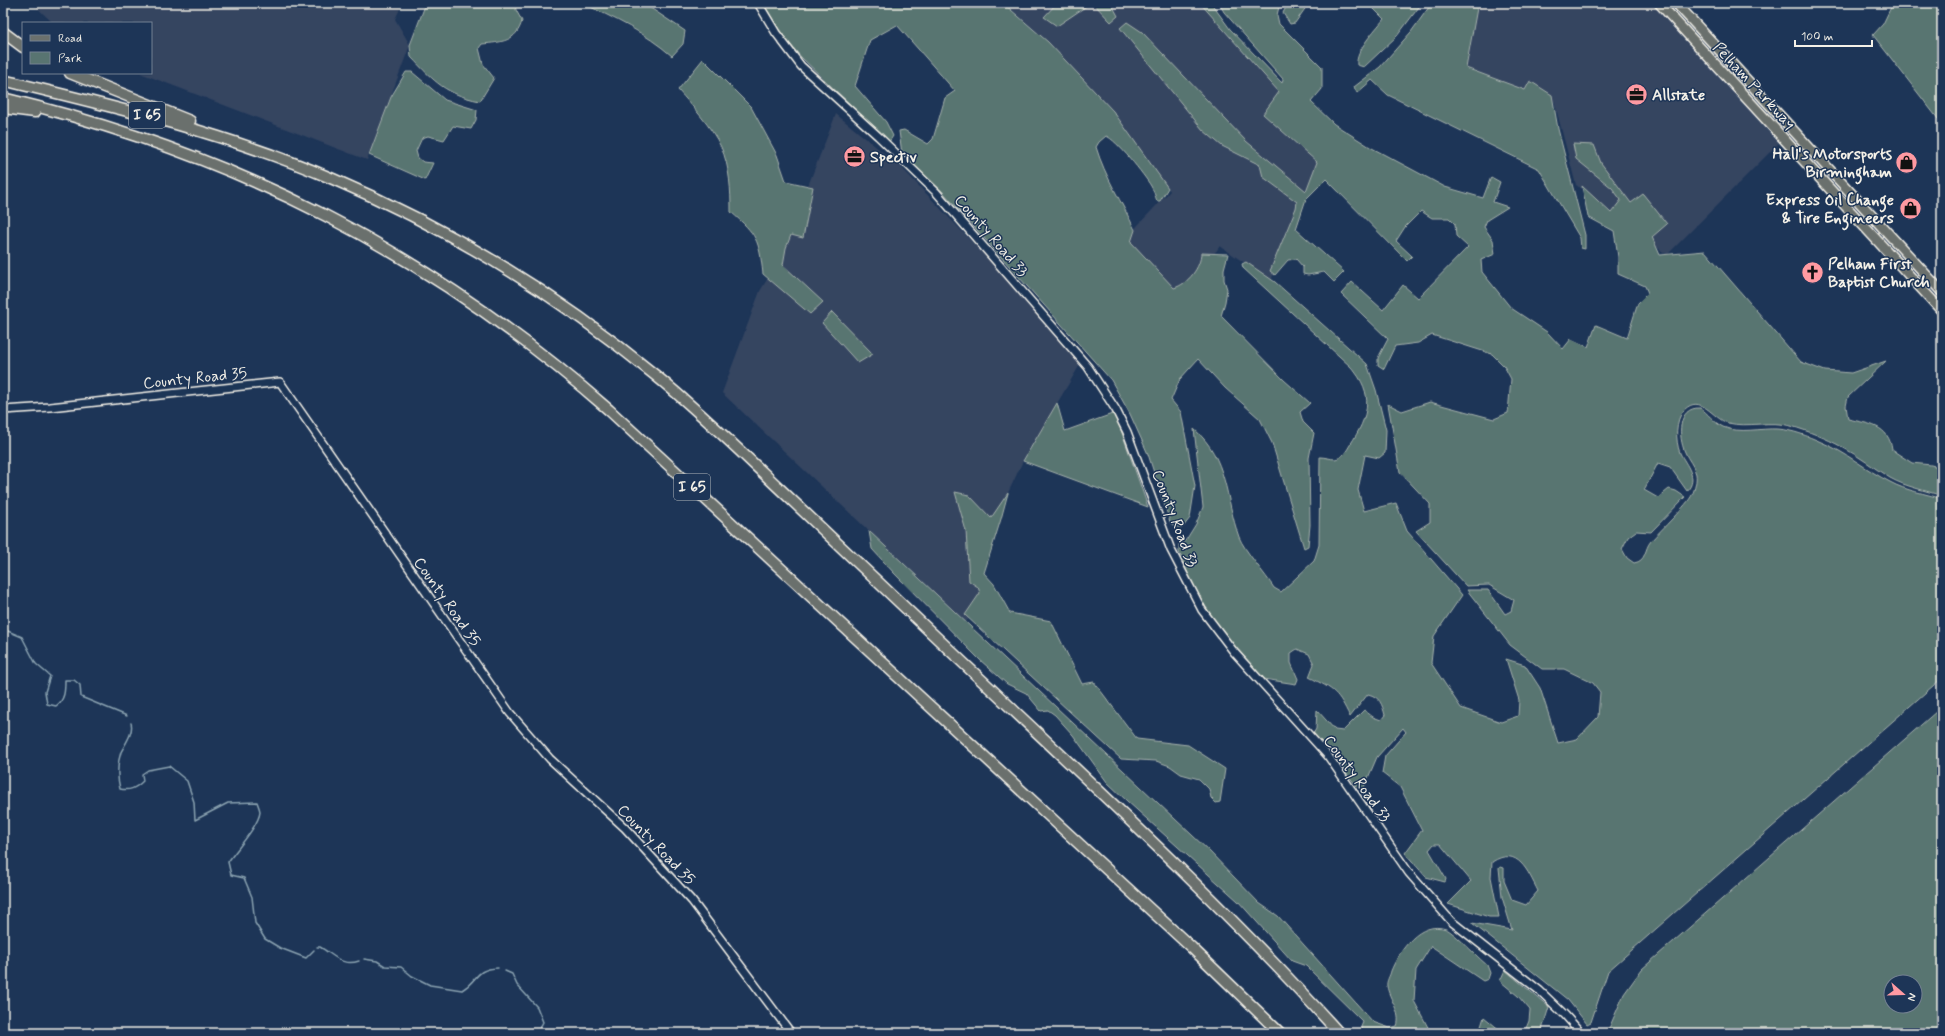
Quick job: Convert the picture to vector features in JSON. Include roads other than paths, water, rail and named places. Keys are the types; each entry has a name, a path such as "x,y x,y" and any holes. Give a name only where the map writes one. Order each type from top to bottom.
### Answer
{"highway":[{"path":"3,32 22,46"},
{"path":"72,74 289,161"},
{"name":"I 65","path":"3,80 161,119 221,137 289,161 362,192 469,247 562,305 653,373 710,423 1198,886 1271,960 1339,1033"},
{"name":"I 65","path":"3,98 109,126 187,153 239,174 331,217 379,243 477,306 538,351 587,391 1174,932 1280,1033"},
{"path":"3,108 40,113 109,126"}],"main road":[{"name":"Pelham Parkway","path":"1659,3 1942,311"},
{"name":"Pelham Parkway","path":"1676,3 1942,292"},
{"path":"1675,20 1684,12"},
{"path":"1777,131 1786,122"},
{"path":"1827,185 1833,174"},
{"path":"1872,234 1882,226"}],"street":[{"name":"County Road 33","path":"758,3 776,33 801,66 878,136 936,192 1088,366 1116,410 1127,432 1171,550 1202,610 1234,652 1328,756 1404,867 1451,921 1537,989 1565,1015 1581,1033"},
{"name":"County Road 35","path":"3,410 280,382 510,713 550,759 625,828 692,901 791,1033"}],"waterway":[{"path":"3,629 22,637 36,664 50,676 45,692 47,704 56,706 59,704 64,694 65,680 74,680 80,685 81,697 127,716"},
{"path":"131,723 132,727 130,734 121,752 118,766 118,780 120,789 130,789 138,785 143,781 142,774 148,770 169,766 187,781 194,802 195,820 228,803 257,802 260,812 256,824 228,862 231,875 244,878 252,897 255,923 265,939 280,948 306,958 314,950"},
{"path":"317,947 320,947 334,957 343,961 359,961"},
{"path":"364,959 377,961 385,966 401,967 412,976 430,985 462,990 485,970 498,968"},
{"path":"505,971 512,974 517,985 537,1007 543,1022 537,1033"}],"place":[{"name":"Allstate","path":"1636,94"},
{"name":"Spectiv","path":"855,156"},
{"name":"Hall's Motorsports Birmingham","path":"1907,162"},
{"name":"Express Oil Change & Tire Engineers","path":"1910,208"},
{"name":"Pelham First Baptist Church","path":"1813,272"}]}
